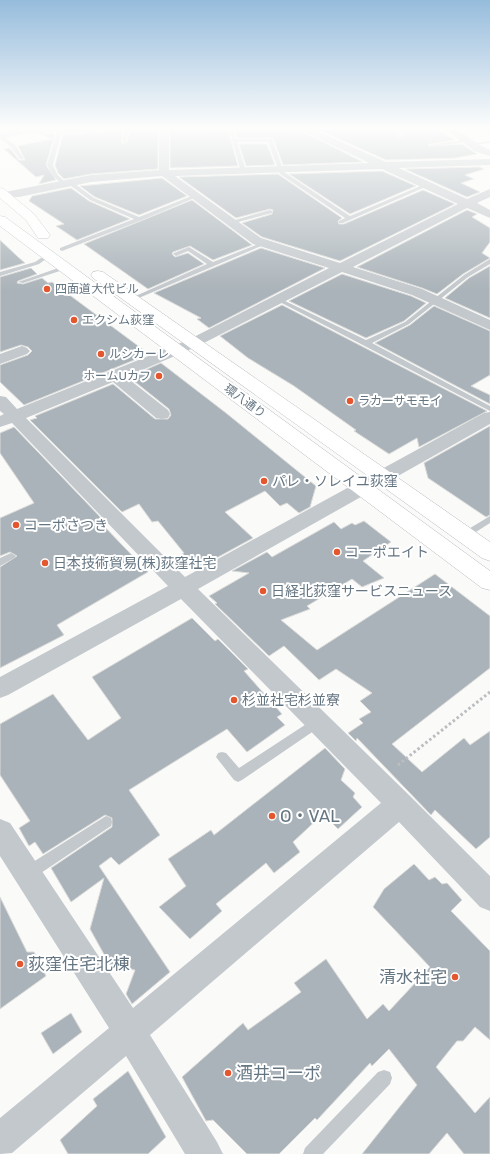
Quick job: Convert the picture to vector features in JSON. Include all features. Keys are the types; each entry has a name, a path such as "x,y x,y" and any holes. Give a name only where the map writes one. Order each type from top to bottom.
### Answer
{"main road":[{"name":"環八通り","path":"1,197 43,235 64,268 176,351 374,482 465,535 490,553"},
{"name":"環八通り","path":"0,220 26,240 55,252 132,300 193,343 374,482 490,582"},
{"path":"0,228 26,240"}],"street":[{"path":"1,197 23,194 63,183"},
{"path":"178,183 263,244 417,292 490,326"},
{"path":"422,183 490,214"},
{"path":"7,419 176,351 490,192"},
{"path":"0,359 22,351"},
{"path":"116,376 162,414"},
{"path":"0,401 7,419 183,588 400,804 490,897"},
{"path":"0,688 490,417"},
{"path":"0,1141 400,804"},
{"path":"0,832 130,1032 205,1154"}],"lane":[{"path":"67,183 92,199 140,219"},
{"path":"297,183 349,218"},
{"path":"341,222 427,185"},
{"path":"0,270 55,252 196,196"},
{"path":"231,222 270,212"},
{"path":"132,300 212,264 263,244"},
{"path":"176,254 189,250 212,264"},
{"path":"0,274 37,263 55,252"},
{"path":"366,343 408,323 466,276 490,261"},
{"path":"21,282 64,268"},
{"path":"279,300 366,343 490,409"},
{"path":"465,535 490,519"},
{"path":"0,562 11,556"},
{"path":"222,757 238,776 317,722"},
{"path":"27,874 106,822"},
{"path":"311,1154 384,1078"}],"path":[{"path":"377,781 490,692"}],"building":[{"path":"112,183 169,183 187,196 139,215 95,197 80,186"},
{"path":"187,183 291,183 342,218 338,221 339,224 344,224 423,190 455,204 340,261 262,237 242,223 272,214 273,210 270,209 236,218"},
{"path":"303,183 409,183 416,186 350,214"},
{"path":"436,183 461,183 480,192 467,197"},
{"path":"71,188 89,201 130,219 77,240 56,226 64,224 29,201 32,196"},
{"path":"192,200 252,245 213,260 190,246 173,252 172,254 175,257 188,253 204,264 148,289 84,244"},
{"path":"467,210 477,214 472,217 490,228 490,242 482,253 490,258 463,274 437,294 357,267"},
{"path":"0,240 17,256 25,263 0,270"},
{"path":"261,248 325,268 209,328 197,319 201,318 154,293"},
{"path":"490,266 490,318 445,298 469,278"},
{"path":"31,268 37,274 18,281 17,283 23,284 42,278 48,283 52,282 149,354 24,405 0,382 0,365 28,355 32,351 28,347 21,345 0,352 0,277"},
{"path":"342,274 411,296 426,303 404,321 366,338 289,301"},
{"path":"282,305 487,411 419,447 417,438 389,454 354,431 356,430 294,386 248,358 220,336"},
{"path":"434,306 490,331 490,375 471,386 490,395 490,404 375,343 410,325"},
{"path":"161,363 226,413 316,486 310,507 299,513 287,503 280,506 265,491 225,512 253,538 198,568 177,567 170,560 184,553 158,521 152,522 139,504 122,512 30,420 37,418 35,416 113,384 155,419 168,419 171,415 169,409 129,377"},
{"path":"490,426 490,515 486,517 428,478 424,463"},
{"path":"14,427 104,521 101,523 148,572 57,625 64,635 0,668 0,567 17,556 10,552 0,556 0,518 34,503 0,453 0,433"},
{"path":"364,521 391,542 363,561 384,578 362,587 352,579 307,606 310,609 281,620 317,650 435,574 490,616 490,668 392,744 422,772 464,738 470,745 490,731 490,837 476,849 435,810 431,815 357,738 356,741 348,733 363,723 359,719 371,712 360,701 372,693 336,669 319,680 284,646 269,656 215,604 217,603 209,596 249,573 232,571 267,552 272,557 334,522 341,529 352,523 355,525"},
{"path":"192,618 215,641 218,639 248,669 244,671 282,714 277,717 285,725 247,752 227,729 129,790 160,835 119,865 111,857 99,866 170,972 132,1004 126,994 135,970 111,967 90,929 104,878 71,902 51,868 112,827 112,818 105,815 43,854 35,842 29,846 19,828 30,821 0,775 0,724 53,694 88,740 121,718 92,677"},
{"path":"325,748 345,769 341,780 355,793 353,797 362,807 338,829 323,814 293,842 300,852 274,873 266,863 216,904 222,911 190,939 159,907 186,886 168,859 211,830 214,835"},
{"path":"414,864 429,880 435,877 442,884 447,883 462,900 451,911 490,951 490,1040 475,1027 463,1041 457,1041 436,1067 475,1113 490,1097 490,1154 464,1154 447,1133 429,1154 362,1154 417,1085 389,1049 372,1066 370,1063 317,1120 315,1118 279,1154 247,1154 213,1120 206,1121 182,1077 243,1023 248,1030 301,992 294,983 326,959 367,1019 383,1004 389,1011 430,967 373,907 384,889"},
{"name":"荻窪住宅北棟","path":"0,897 27,952 34,952 46,976 0,1009"},
{"path":"71,1013 82,1032 53,1054 41,1033"},
{"path":"128,1071 166,1137 148,1154 68,1154 60,1140 97,1106 93,1099"}],"place":[{"name":"四面道大代ビル","path":"47,289"},
{"name":"エクシム荻窪","path":"74,320"},
{"name":"ルシカーレ","path":"101,354"},
{"name":"ホームUカフ","path":"159,376"},
{"name":"ラカーサモモイ","path":"350,401"},
{"name":"パレ・ソレイユ荻窪","path":"264,481"},
{"name":"コーポさつき","path":"16,525"},
{"name":"コーポエイト","path":"337,552"},
{"name":"日本技術貿易(株)荻窪社宅","path":"45,563"},
{"name":"日経北荻窪サービスニュース","path":"263,591"},
{"name":"杉並社宅杉並寮","path":"234,700"},
{"name":"O・VAL","path":"272,816"},
{"name":"荻窪住宅北棟","path":"20,964"},
{"name":"清水社宅","path":"455,977"},
{"name":"酒井コーポ","path":"228,1073"}]}
